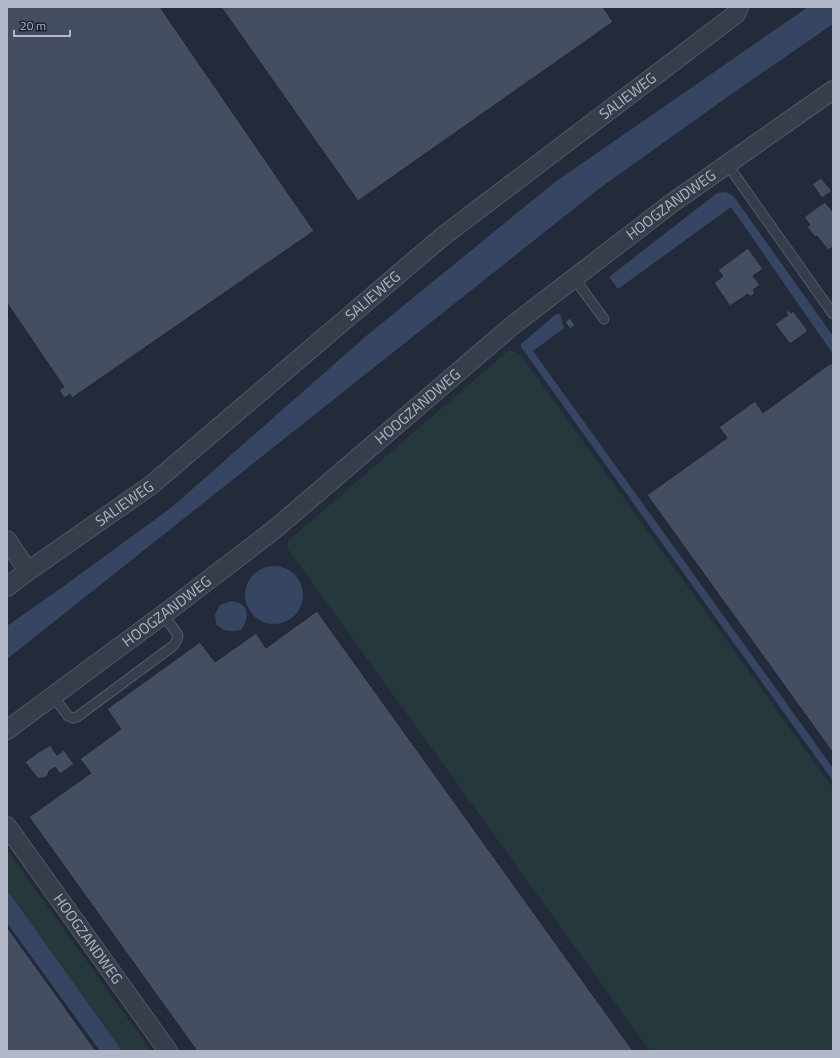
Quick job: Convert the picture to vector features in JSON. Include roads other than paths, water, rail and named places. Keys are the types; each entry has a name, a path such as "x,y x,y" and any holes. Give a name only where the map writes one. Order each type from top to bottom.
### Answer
{"street":[{"name":"SALIEWEG","path":"7,587 150,486 442,237 736,14 739,7"},
{"name":"HOOGZANDWEG","path":"7,730 275,529 513,325 672,203 833,90"},
{"path":"7,540 28,571"},
{"name":"HOOGZANDWEG","path":"7,826 168,1051"}],"lane":[{"path":"727,164 833,314"},
{"path":"574,278 604,319"},
{"path":"53,696 68,716 73,718 77,717 173,646 178,635 163,614"}],"water":[{"path":"808,7 833,7 833,24 600,188 7,659 7,626 172,507 365,337 555,182"},
{"path":"717,193 729,193 734,197 833,336 833,354 731,207 618,289 609,277"},
{"path":"560,314 564,328 533,351 833,768 833,781 521,347 521,344 555,315"},
{"path":"274,566 285,568 298,579 301,584 303,595 301,606 290,619 285,622 274,624 263,622 250,611 247,606 245,595 247,584 258,571 263,568"},
{"path":"232,601 240,603 244,607 247,617 241,630 227,631 216,624 215,615 220,605"},
{"path":"7,890 122,1051 100,1051 7,923"}]}
